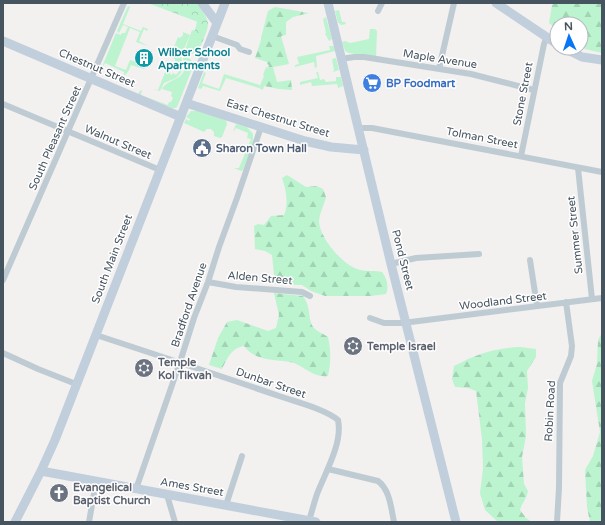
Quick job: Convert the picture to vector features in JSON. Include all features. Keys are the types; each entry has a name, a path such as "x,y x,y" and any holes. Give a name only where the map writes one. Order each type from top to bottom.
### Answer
{"main road":[{"path":"202,3 217,23"},
{"name":"South Main Street","path":"16,522 41,471 96,335 225,3"},
{"name":"Pond Street","path":"328,3 391,264 456,522"},
{"path":"496,3 547,37"},
{"name":"Chestnut Street","path":"3,41 181,117"},
{"path":"580,56 602,60"},
{"name":"East Chestnut Street","path":"186,103 316,144 364,150"},
{"name":"Ames Street","path":"41,471 312,521"}],"street":[{"name":"South Pleasant Street","path":"3,280 92,80 124,3"},
{"path":"378,11 382,3"},
{"path":"439,69 454,3"},
{"path":"212,36 237,45 240,49 249,52"},
{"name":"Stone Street","path":"521,156 544,42 547,37"},
{"name":"Maple Avenue","path":"342,59 361,57 484,76 534,90"},
{"name":"Walnut Street","path":"3,104 160,170"},
{"name":"Bradford Avenue","path":"136,489 261,127"},
{"name":"Tolman Street","path":"358,128 375,128 602,172"},
{"name":"Summer Street","path":"578,168 592,299"},
{"path":"391,264 416,258 479,254"},
{"path":"530,260 537,306"},
{"name":"Alden Street","path":"208,282 236,287 302,292 310,296"},
{"name":"Woodland Street","path":"370,318 384,323 407,323 602,298"},
{"name":"Robin Road","path":"557,522 559,488 560,383 572,346 566,302"},
{"name":"Dunbar Street","path":"96,335 180,362 334,417 338,420 340,431 328,469 318,493 312,521"},
{"path":"3,353 76,384"},
{"path":"226,505 242,456"},
{"path":"328,469 378,481 384,485 394,522"},
{"path":"89,522 96,482"},
{"path":"168,494 175,522"}],"green space":[{"path":"148,3 192,8 205,33 198,52 191,54 185,50 192,30 195,31 197,21"},
{"path":"148,3 197,3 208,24 208,28 201,46 190,42 198,22"},
{"path":"555,3 602,3 602,53 589,50 589,16 550,16 552,5"},
{"path":"128,6 130,7 123,24 141,31 143,27 148,29 147,31 144,29 139,41 148,46 136,42 140,32 130,28 115,66 126,70 130,60 148,66 144,69 131,65 128,72 124,76 124,72 105,63 102,67 116,33 121,35 122,33 125,33 128,27 123,25 119,33 117,31"},
{"path":"275,7 309,13 293,17 286,22 286,35 281,36 289,64 273,67 277,82 291,80 292,90 264,86 263,90 259,88 266,67 268,68 269,65 267,62 255,58 268,11"},
{"path":"339,10 342,22 345,22 346,24 341,25 338,23 335,11"},
{"path":"326,17 332,39 329,41 325,35 326,33 323,19"},
{"path":"370,29 375,29 377,31 376,57 349,53 345,51 342,42 345,41 350,43 369,39"},
{"path":"183,32 190,35 183,51 174,47 178,37 180,38 183,35"},
{"path":"329,46 334,46 335,51 316,56 317,67 315,68 314,62 295,67 295,65 299,64 297,57 330,50"},
{"path":"172,52 181,56 183,66 181,73 176,78 164,83 160,91 152,89 158,90 166,70 172,75 173,73 176,75 180,70 181,63 170,57"},
{"path":"185,56 194,64 176,108 172,108 138,94 142,90 141,95 168,105 173,98 171,96 172,92 162,89 169,82 178,78 184,71 185,65 183,58"},
{"path":"336,58 339,70 333,72 332,59"},
{"path":"204,72 206,73 202,83 219,89 224,74 260,85 259,88 226,78 220,91 203,86 201,89 198,88"},
{"path":"316,72 318,72 320,80 324,79 326,82 336,81 336,77 341,77 343,86 338,88 337,84 312,86 311,82 300,85 300,82 318,78"},
{"path":"191,111 197,111 226,120 227,124 222,137 220,138 214,136 214,132 211,129 207,129 204,132 184,123 186,119 189,121 190,119 186,117"},
{"path":"236,124 247,127 253,134 250,152 243,170 241,171 234,168 239,168 251,139 247,138 248,133 236,128 233,132"},
{"path":"287,175 306,187 317,186 323,189 326,197 319,221 323,235 327,242 338,256 351,266 360,270 382,272 387,283 386,294 371,296 325,296 311,291 302,285 275,284 272,255 265,251 255,249 254,226 258,224 264,225 271,216 284,215 286,211 286,196 282,178"},
{"path":"274,293 303,296 306,300 312,325 328,337 330,347 330,366 328,376 318,376 294,363 259,357 251,353 244,346 233,352 222,369 209,365 218,338 227,322 237,320 268,331 276,328 279,315"},
{"path":"602,333 602,522 590,522 587,507 585,470 593,456 600,432 592,381 597,364 598,340"},
{"path":"520,347 536,349 536,357 527,371 528,388 525,403 526,436 522,457 524,484 528,491 520,510 526,518 532,522 498,522 485,510 480,493 483,469 482,439 476,391 468,388 455,387 452,379 454,366 462,362 494,350"}],"place":[{"name":"Wilber School Apartments","path":"144,58"},
{"name":"BP Foodmart","path":"372,83"},
{"name":"Sharon Town Hall","path":"202,148"},
{"name":"Temple Israel","path":"353,346"},
{"name":"Temple Kol Tikvah","path":"144,368"},
{"name":"Evangelical Baptist Church","path":"59,493"}]}
